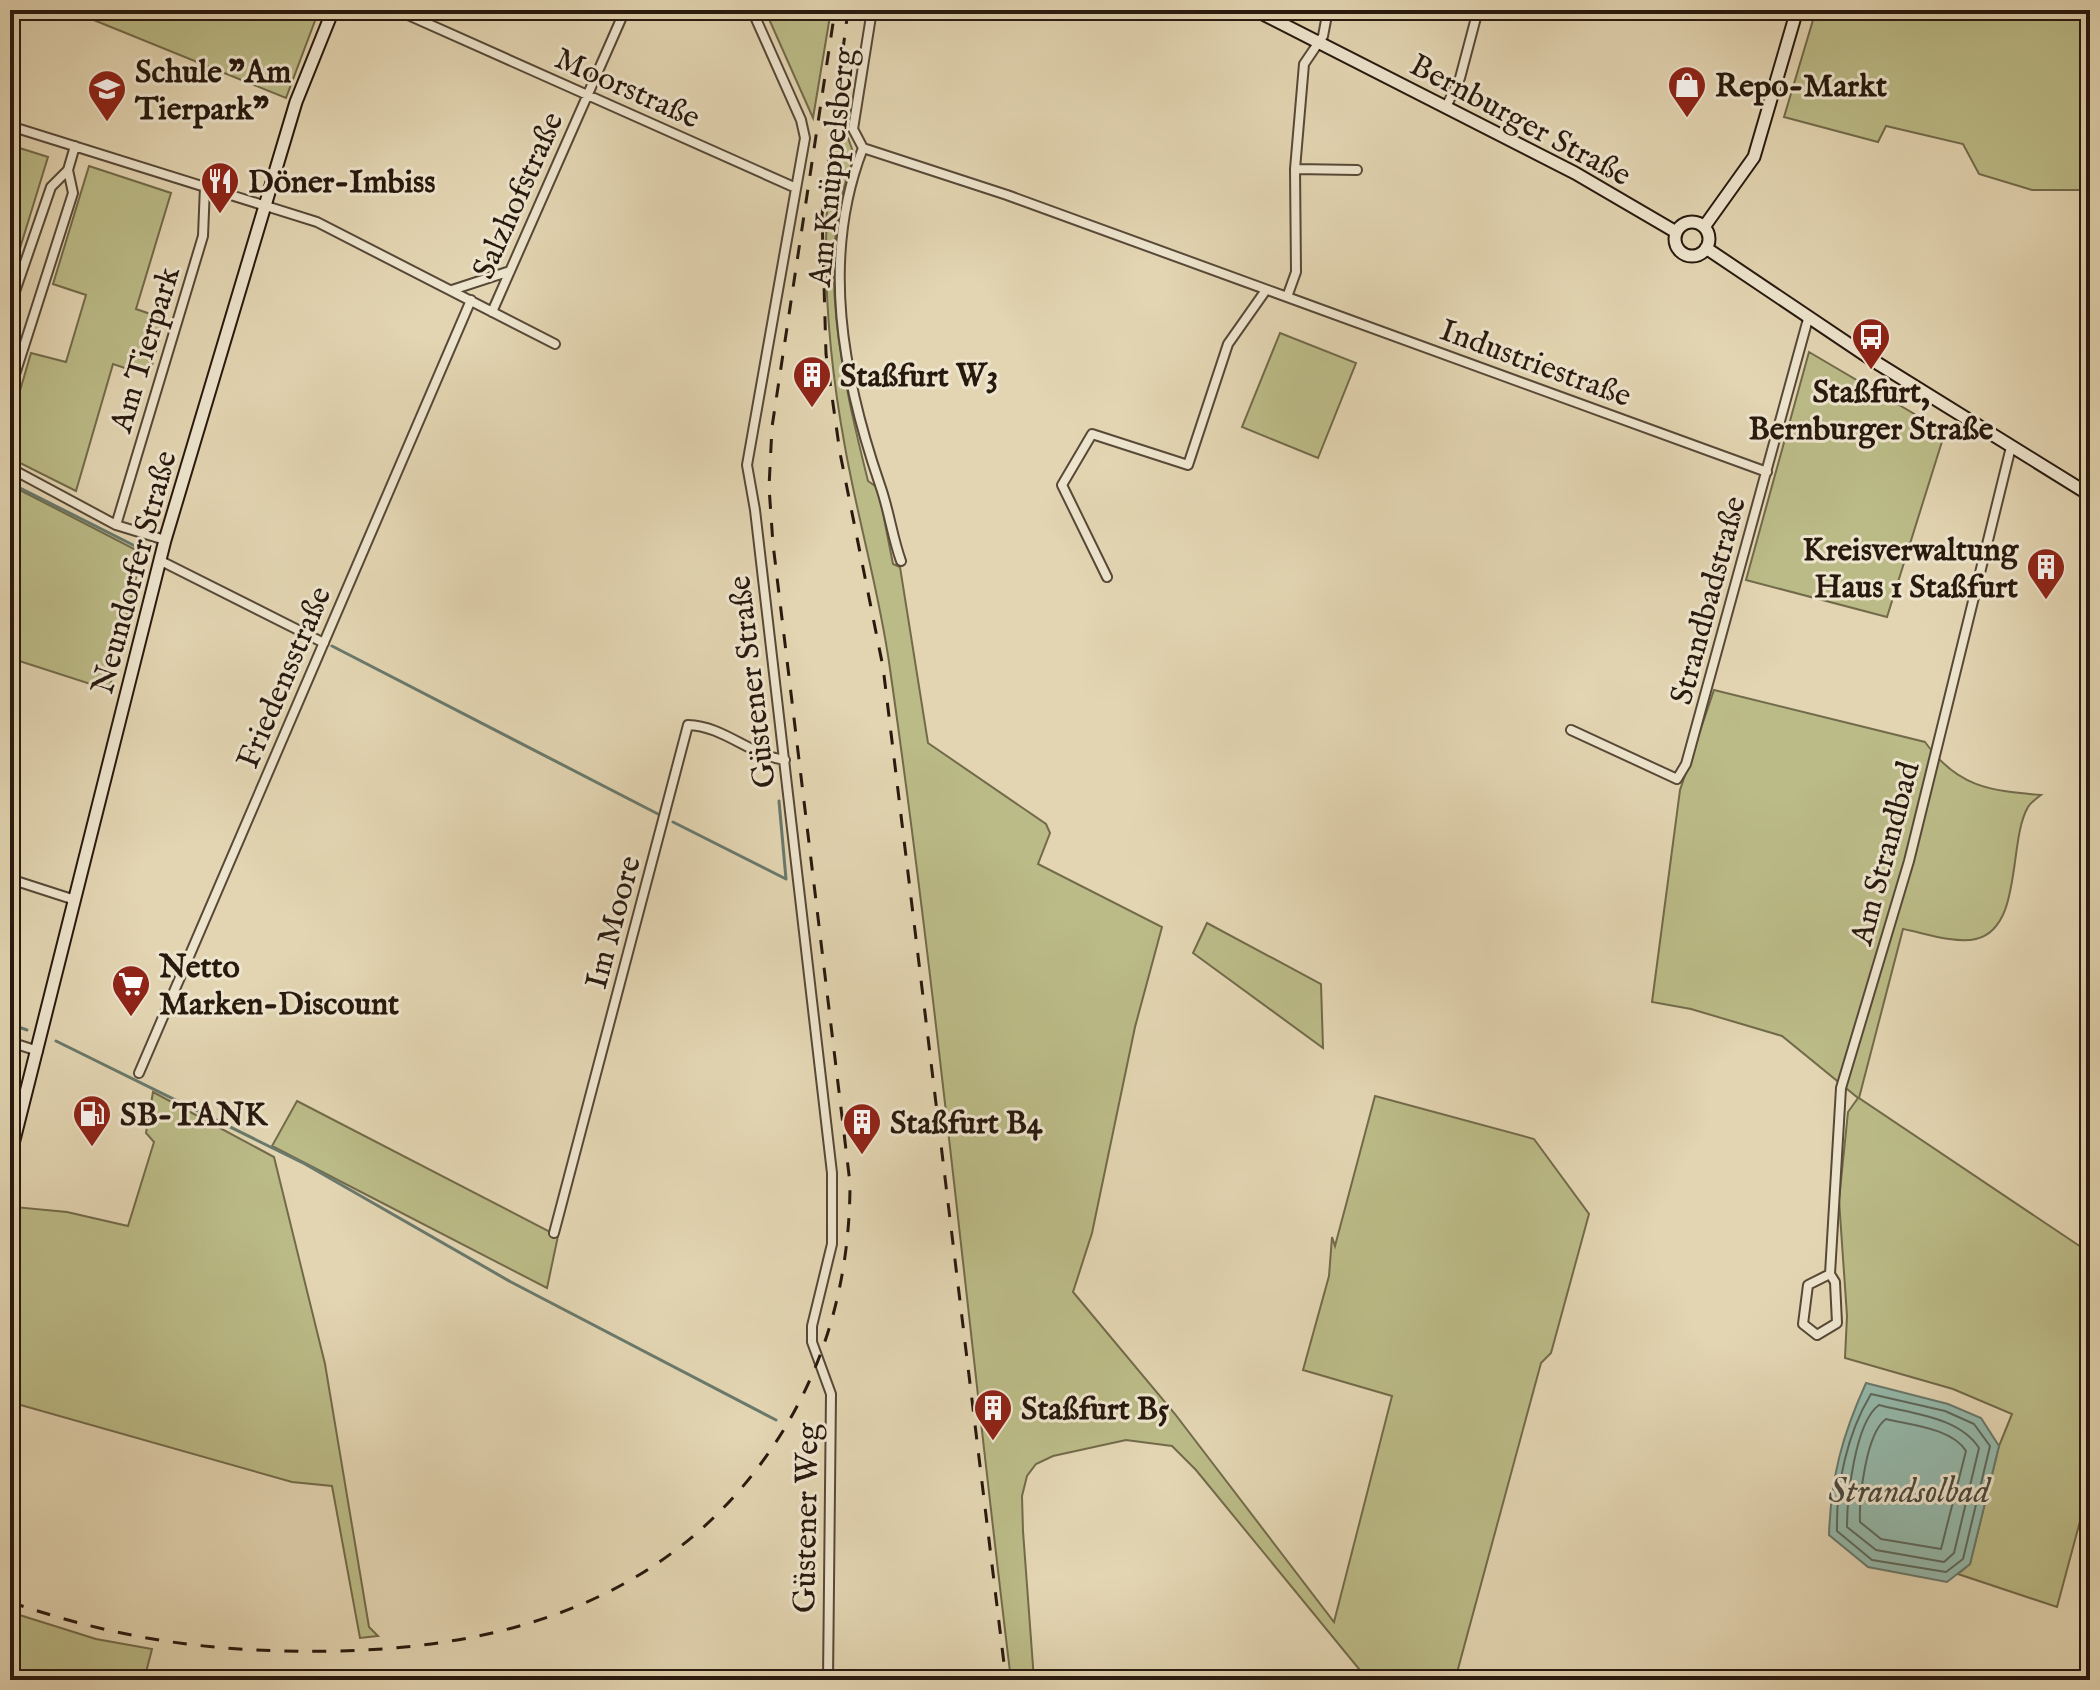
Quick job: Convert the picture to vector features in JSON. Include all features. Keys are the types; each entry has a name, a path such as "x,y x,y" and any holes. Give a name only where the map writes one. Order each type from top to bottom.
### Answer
{"main road":[{"name":"Neundorfer Straße","path":"10,1156 159,560 296,102 333,10"},
{"name":"Bernburger Straße","path":"1255,10 1575,173 1676,232"},
{"path":"1704,227 1754,157 1797,10"},
{"path":"1688,223 1704,227 1708,235 1706,248 1698,255 1682,254 1675,242 1676,232 1688,223"},
{"path":"1706,248 1808,319 2090,495"}],"street":[{"name":"Moorstraße","path":"397,10 796,188"},
{"name":"Salzhofstraße","path":"492,312 625,10"},
{"name":"Güstener Straße","path":"752,10 801,120 805,138 747,465 785,760 832,1173 832,1244 812,1326 818,1360"},
{"name":"Am Knüppelsberg","path":"872,10 853,129 863,148 845,205 841,243 844,349 853,404 901,561"},
{"path":"1287,297 1296,272 1295,169 1304,64 1320,42 1328,10"},
{"path":"1446,107 1460,78 1478,10"},
{"path":"10,126 317,222 555,344"},
{"path":"10,390 73,193 68,170 75,146"},
{"name":"Industriestraße","path":"863,148 1007,195 1767,472"},
{"path":"1295,169 1357,170"},
{"path":"10,306 51,187 68,170"},
{"name":"Am Tierpark","path":"116,525 203,236 205,186"},
{"path":"452,290 510,271"},
{"path":"1107,577 1062,485 1092,434 1188,465 1228,344 1266,290"},
{"name":"Friedensstraße","path":"139,1073 471,300"},
{"name":"Strandbadstraße","path":"1571,730 1677,779 1686,764 1808,319"},
{"name":"Am Strandbad","path":"1830,1274 1808,1285 1803,1324 1817,1335 1837,1323 1835,1282 1830,1274 1841,1088 1909,861 2011,447"},
{"path":"10,468 116,525 165,540"},
{"path":"159,560 324,643"},
{"name":"Im Moore","path":"554,1233 688,725 707,725 763,757 785,760"},
{"path":"10,879 75,900"},
{"path":"10,1042 38,1051"},
{"name":"Güstener Weg","path":"818,1360 831,1394 828,1680"}],"green space":[{"path":"69,10 319,10 286,98"},
{"path":"765,10 831,10 813,118"},
{"path":"1816,10 2090,10 2090,190 2032,190 1979,174 1963,144 1886,126 1878,142 1784,117"},
{"path":"834,135 848,138 855,157 842,195 836,235 836,319 842,361 868,481 878,488 893,564 900,567 928,743 1046,824 1050,833 1038,864 1162,927 1135,1027 1092,1233 1073,1292 1175,1414 1334,1622 1392,1396 1303,1370 1329,1276 1332,1237 1335,1246 1375,1096 1534,1139 1589,1214 1551,1353 1541,1363 1455,1680 1368,1680 1196,1470 1172,1446 1126,1440 1053,1456 1036,1464 1027,1476 1022,1496 1023,1531 1034,1680 1011,1680 907,795 886,641 850,475 833,369 826,252"},
{"path":"10,145 48,157 13,271 10,270"},
{"path":"89,166 171,193 136,309 165,319 149,376 113,364 76,491 10,458 10,400 17,401 31,353 66,362 86,295 53,284"},
{"path":"1280,333 1356,363 1318,458 1242,427"},
{"path":"1809,352 1945,432 1887,617 1746,580"},
{"path":"10,485 142,553 109,690 10,658"},
{"path":"1714,690 1925,742 1949,769 1976,784 2041,795 2029,805 2022,822 2008,901 2001,919 1991,932 1976,939 1959,940 1903,929 1859,1098 2090,1253 2090,1484 2057,1607 1958,1574 1970,1564 1999,1446 2012,1414 1953,1389 1845,1358 1847,1316 1839,1200 1848,1112 1858,1098 1782,1036 1691,1009 1652,1002 1680,790"},
{"path":"1207,923 1321,984 1323,1048 1193,953"},
{"path":"153,1092 274,1157 325,1364 369,1627 378,1636 360,1638 332,1486 292,1482 10,1402 10,1290 18,1242 15,1207 67,1212 128,1226 154,1142 146,1133"},
{"path":"297,1101 558,1236 547,1288 272,1146"},
{"path":"10,1612 96,1639 152,1649 144,1680 10,1680"}],"water":[{"name":"Strandsolbad","path":"1866,1383 1948,1404 1981,1418 1999,1446 1970,1564 1947,1582 1868,1567 1829,1535 1839,1457"}],"waterway":[{"path":"10,483 139,548"},
{"path":"332,646 658,814"},
{"path":"673,822 786,879 779,801"},
{"path":"10,1024 27,1030"},
{"path":"56,1041 305,1164 511,1282 776,1420"}],"railway":[{"path":"10,1602 132,1635 251,1650 337,1651 405,1647 471,1638 534,1622 593,1599 649,1569 700,1531 746,1483 786,1426 801,1398 826,1340 841,1279 850,1183 773,544 769,487 772,427 835,10"},
{"path":"848,10 822,215 826,354 840,453 883,667 1006,1680"}],"place":[{"name":"Repo-Markt","path":"1687,119"},
{"name":"Schule \"Am Tierpark\"","path":"107,123"},
{"name":"Döner-Imbiss","path":"220,215"},
{"name":"Staßfurt, Bernburger Straße","path":"1871,371"},
{"name":"Staßfurt W3","path":"812,409"},
{"name":"Kreisverwaltung Haus 1 Staßfurt","path":"2046,601"},
{"name":"Netto Marken-Discount","path":"131,1018"},
{"name":"SB-TANK","path":"92,1148"},
{"name":"Staßfurt B4","path":"862,1156"},
{"name":"Staßfurt B5","path":"993,1442"}]}
